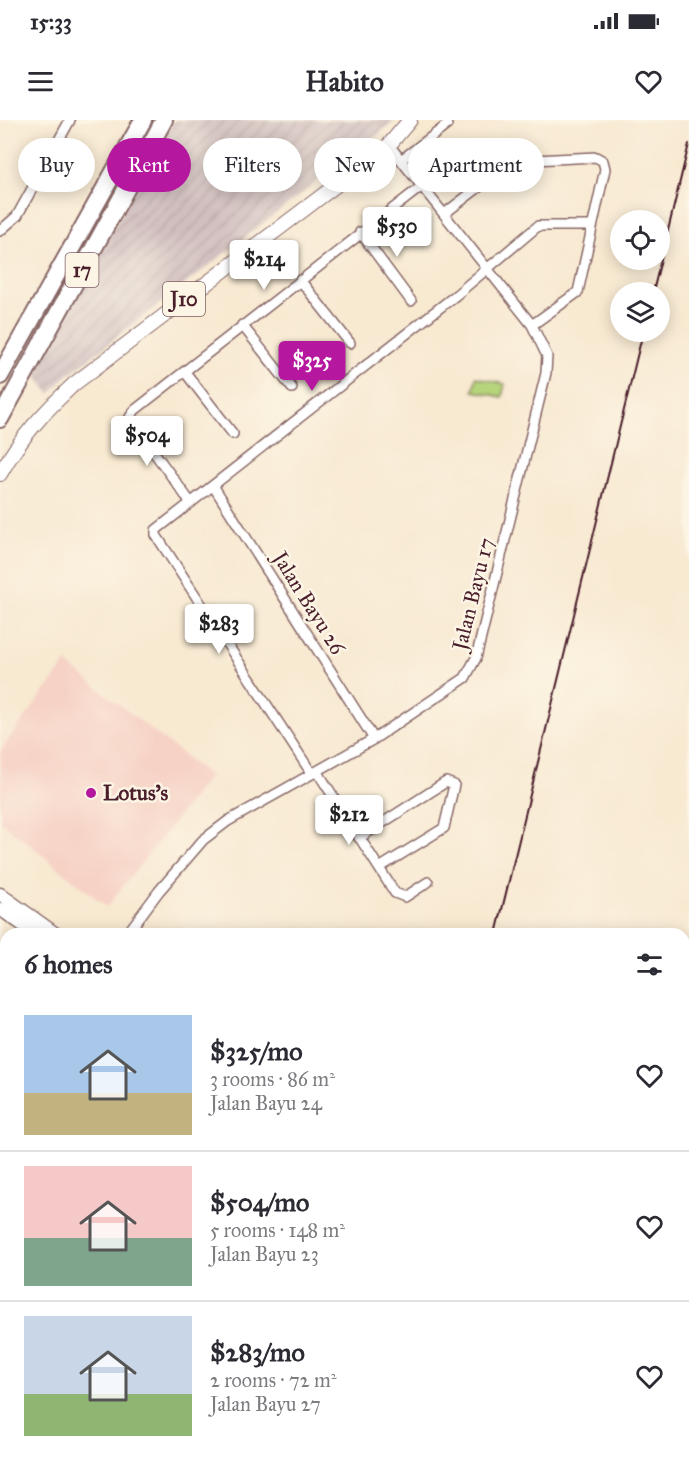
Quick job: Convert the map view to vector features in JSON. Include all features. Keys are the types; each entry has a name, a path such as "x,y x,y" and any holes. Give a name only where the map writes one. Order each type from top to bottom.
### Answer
{"highway":[{"name":"17","path":"0,376 143,120"},
{"name":"17","path":"0,419 164,120"}],"main road":[{"name":"J10","path":"396,138 410,120"},
{"name":"J10","path":"0,474 18,443 44,411 74,384 327,192"},
{"path":"0,894 48,928"},
{"path":"0,909 27,928"}],"street":[{"path":"0,231 17,216 70,120"},
{"path":"401,160 447,125"},
{"name":"Jalan Bayu 17","path":"396,154 408,169"},
{"path":"444,214 513,161 596,157 603,161 605,169 578,292 532,325"},
{"path":"190,503 135,427 130,417 135,410 414,192"},
{"name":"Jalan Bayu 17","path":"131,928 159,891 203,840 228,821 374,739 465,678 476,658 546,373 547,356 532,325 427,192"},
{"path":"428,882 401,897 395,893 156,535 156,530 214,487 488,270 538,226 592,226"},
{"path":"360,232 411,301"},
{"path":"300,280 350,343"},
{"path":"242,325 292,388"},
{"path":"185,372 233,434"},
{"name":"Jalan Bayu 26","path":"214,487 374,739"},
{"path":"359,838 446,782 454,785 444,828 379,868"}],"shaded area":[{"path":"174,120 396,120 373,138 314,138 314,184 64,378 50,394 33,371 134,192 191,192 191,138 164,138"},
{"name":"Lotus's","path":"66,663 210,776 107,907 0,821 0,751"}],"green space":[{"path":"476,377 505,384 502,397 473,391"}],"railway":[{"path":"655,282 689,144"},
{"path":"497,928 641,342"}],"place":[{"name":"Lotus's","path":"91,793"}]}
